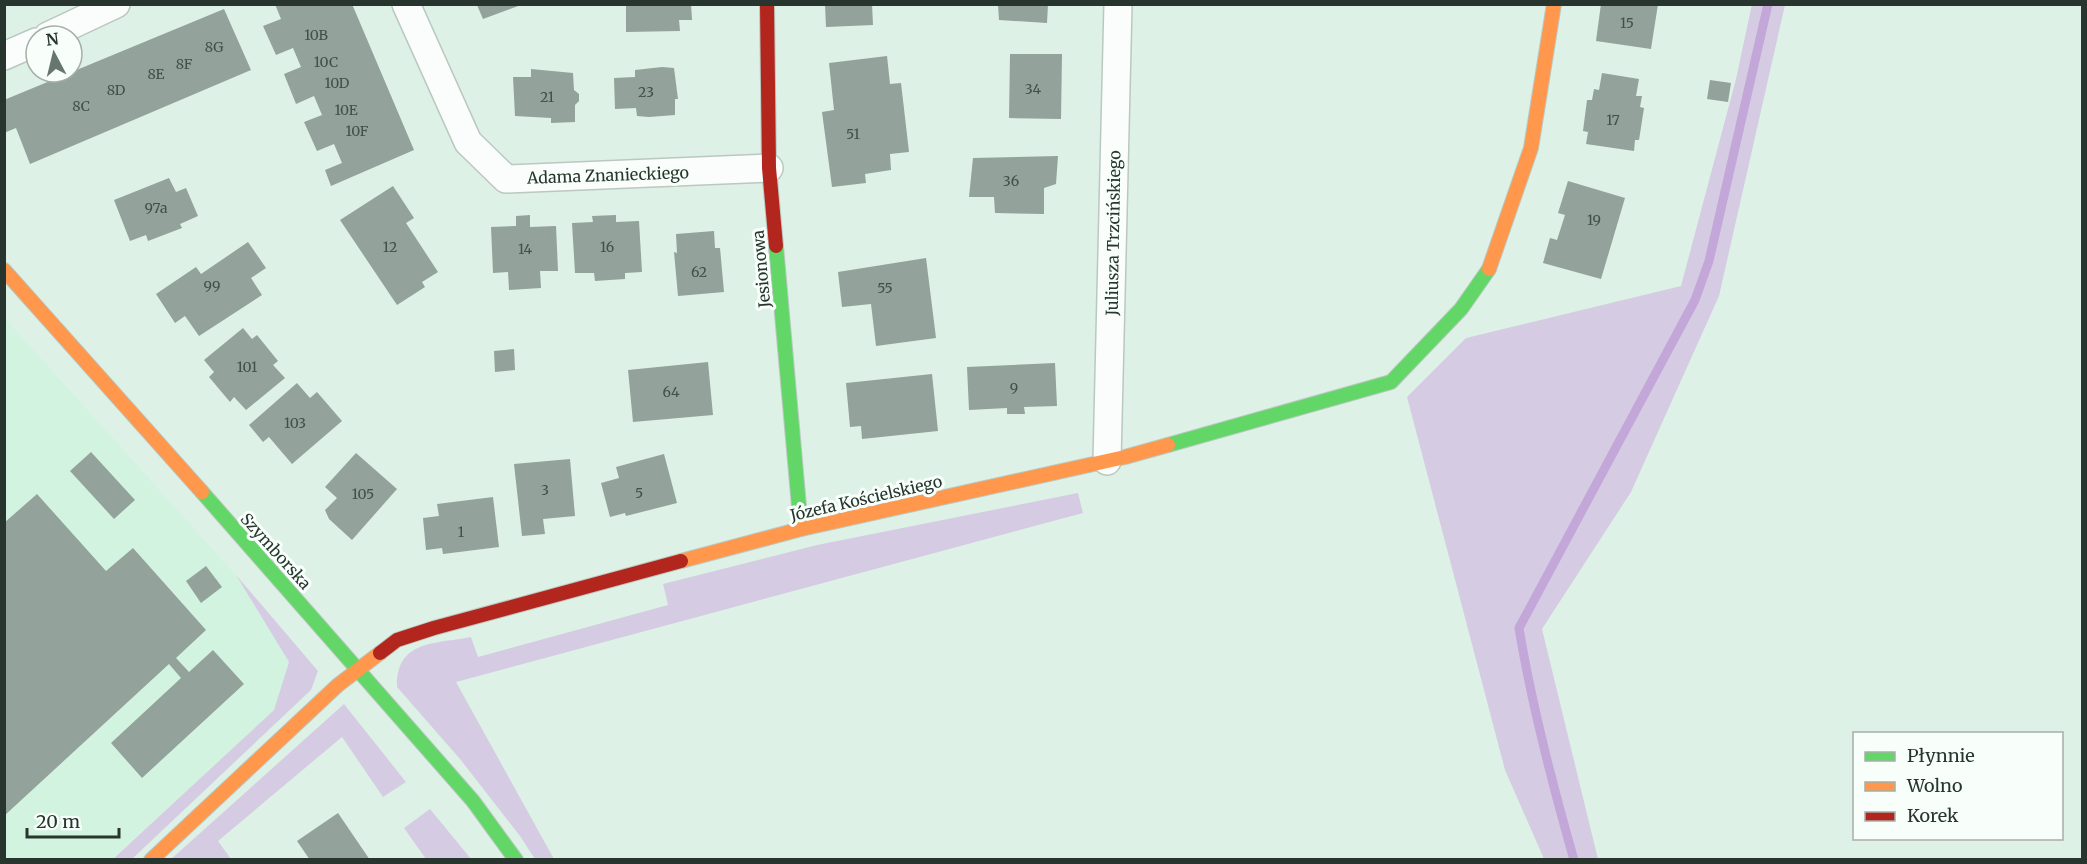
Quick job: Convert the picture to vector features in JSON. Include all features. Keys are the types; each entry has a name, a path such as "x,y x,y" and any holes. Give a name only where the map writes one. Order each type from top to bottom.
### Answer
{"street":[{"path":"74,24 116,4"},
{"name":"Adama Znanieckiego","path":"406,4 468,142 506,178 769,168"},
{"name":"Jesionowa","path":"767,4 769,168 801,529"},
{"name":"Juliusza Trzcińskiego","path":"1107,461 1118,4"},
{"name":"Józefa Kościelskiego","path":"151,860 359,669 397,640 801,529 1107,461 1391,382 1461,309 1492,265 1531,148 1554,4"},
{"path":"4,56 24,47"},
{"name":"Szymborska","path":"8,280 359,669 473,801 516,860"}],"shaded area":[{"path":"1752,4 1785,5 1719,296 1631,492 1542,629 1598,859 1544,859 1505,770 1407,397 1466,338 1681,286 1736,79"},
{"path":"4,317 236,575 289,662 274,710 112,859 5,859"},
{"path":"1078,493 1083,513 456,682 554,859 535,859 520,836 460,759 397,687 398,672 403,660 410,652 420,647 471,637 478,657 668,605 663,584 817,545"},
{"path":"236,575 318,671 311,690 132,859 112,860 274,710 289,662"},
{"path":"344,704 406,782 383,797 342,737 218,841 231,859 170,860"},
{"path":"430,809 471,859 426,859 404,828"}],"building":[{"path":"275,4 352,4 414,150 331,186 325,170 342,163 334,144 317,151 304,122 322,115 314,96 296,104 284,74 301,67 293,48 276,55 263,26 281,19"},
{"path":"626,4 691,4 692,20 679,20 680,31 626,32"},
{"path":"825,4 872,4 873,25 826,27"},
{"path":"998,4 1048,4 1047,23 999,20"},
{"path":"1601,4 1658,4 1651,49 1596,41"},
{"path":"477,5 521,5 483,19"},
{"path":"224,9 251,70 30,164 16,128 4,133 4,100 43,84 84,84 84,67"},
{"path":"1010,54 1062,54 1061,119 1009,118"},
{"path":"887,56 890,84 901,83 909,152 890,154 891,170 865,174 866,183 832,187 822,112 834,110 829,63"},
{"path":"674,68 678,99 675,99 675,115 637,116 636,108 615,109 614,78 635,77 635,70"},
{"path":"531,69 573,73 574,90 579,94 579,101 575,105 575,122 551,123 551,118 515,116 513,77 531,77"},
{"path":"1602,73 1639,79 1636,96 1642,96 1640,107 1644,108 1639,140 1635,140 1634,151 1586,144 1588,132 1583,131 1587,100 1592,100 1594,89 1599,90"},
{"path":"1710,80 1731,83 1728,102 1707,99"},
{"path":"1058,156 1056,184 1044,188 1044,214 995,213 994,197 969,197 973,158"},
{"path":"169,178 176,192 186,188 198,216 180,224 182,228 148,241 146,235 130,241 114,200"},
{"path":"1568,181 1625,198 1601,279 1543,263 1550,238 1557,240 1565,215 1558,213"},
{"path":"393,186 414,218 406,223 438,272 422,282 425,287 397,305 340,220"},
{"path":"530,215 530,227 556,226 558,271 540,271 541,288 509,290 508,272 493,273 491,227 516,226 516,216"},
{"path":"616,215 616,222 639,221 642,272 625,273 625,279 595,281 594,273 575,273 572,223 593,222 592,216"},
{"path":"714,231 715,248 720,248 724,292 678,296 674,252 677,253 676,234"},
{"path":"248,242 266,268 251,278 262,295 199,336 185,316 175,323 156,294 196,267 201,274"},
{"path":"926,258 936,338 876,346 871,304 842,307 838,272"},
{"path":"243,328 252,339 257,335 278,361 273,365 285,378 246,410 234,397 230,402 209,377 214,372 204,360"},
{"path":"514,349 515,370 495,372 494,351"},
{"path":"708,362 713,415 633,422 628,370"},
{"path":"1055,363 1057,406 1024,407 1025,414 1007,414 1007,408 969,410 967,367"},
{"path":"932,374 938,431 862,439 861,426 850,427 846,383"},
{"path":"297,383 310,398 317,392 342,421 292,464 269,437 263,442 249,425"},
{"path":"91,452 135,500 114,519 70,471"},
{"path":"356,453 397,489 352,540 329,519 325,510 337,498 325,487"},
{"path":"664,454 677,503 626,516 625,513 610,517 601,483 619,478 616,467"},
{"path":"570,459 575,516 543,519 545,534 522,536 514,464"},
{"path":"37,494 106,571 133,548 206,630 176,658 189,672 213,650 244,684 142,778 111,743 181,678 169,664 4,816 4,523"},
{"path":"493,497 499,547 443,554 442,548 426,550 423,518 439,516 437,504"},
{"path":"206,566 222,587 201,603 186,581"},
{"path":"338,813 370,860 310,860 297,841"}],"waterway":[{"path":"1574,860 1543,745 1519,628 1695,300 1709,261 1768,4"}],"traffic: fast":[{"path":"776,246 801,529"},
{"path":"1168,445 1391,382 1461,309 1489,269"},
{"path":"202,492 473,801 516,860"}],"traffic: slow":[{"path":"1489,269 1531,148 1554,4"},
{"path":"4,270 202,492"},
{"path":"681,561 801,529 1125,457 1168,445"},
{"path":"151,860 338,685 380,653"}],"traffic: jam":[{"path":"767,4 769,168 776,246"},
{"path":"380,653 397,640 434,628 681,561"}]}
